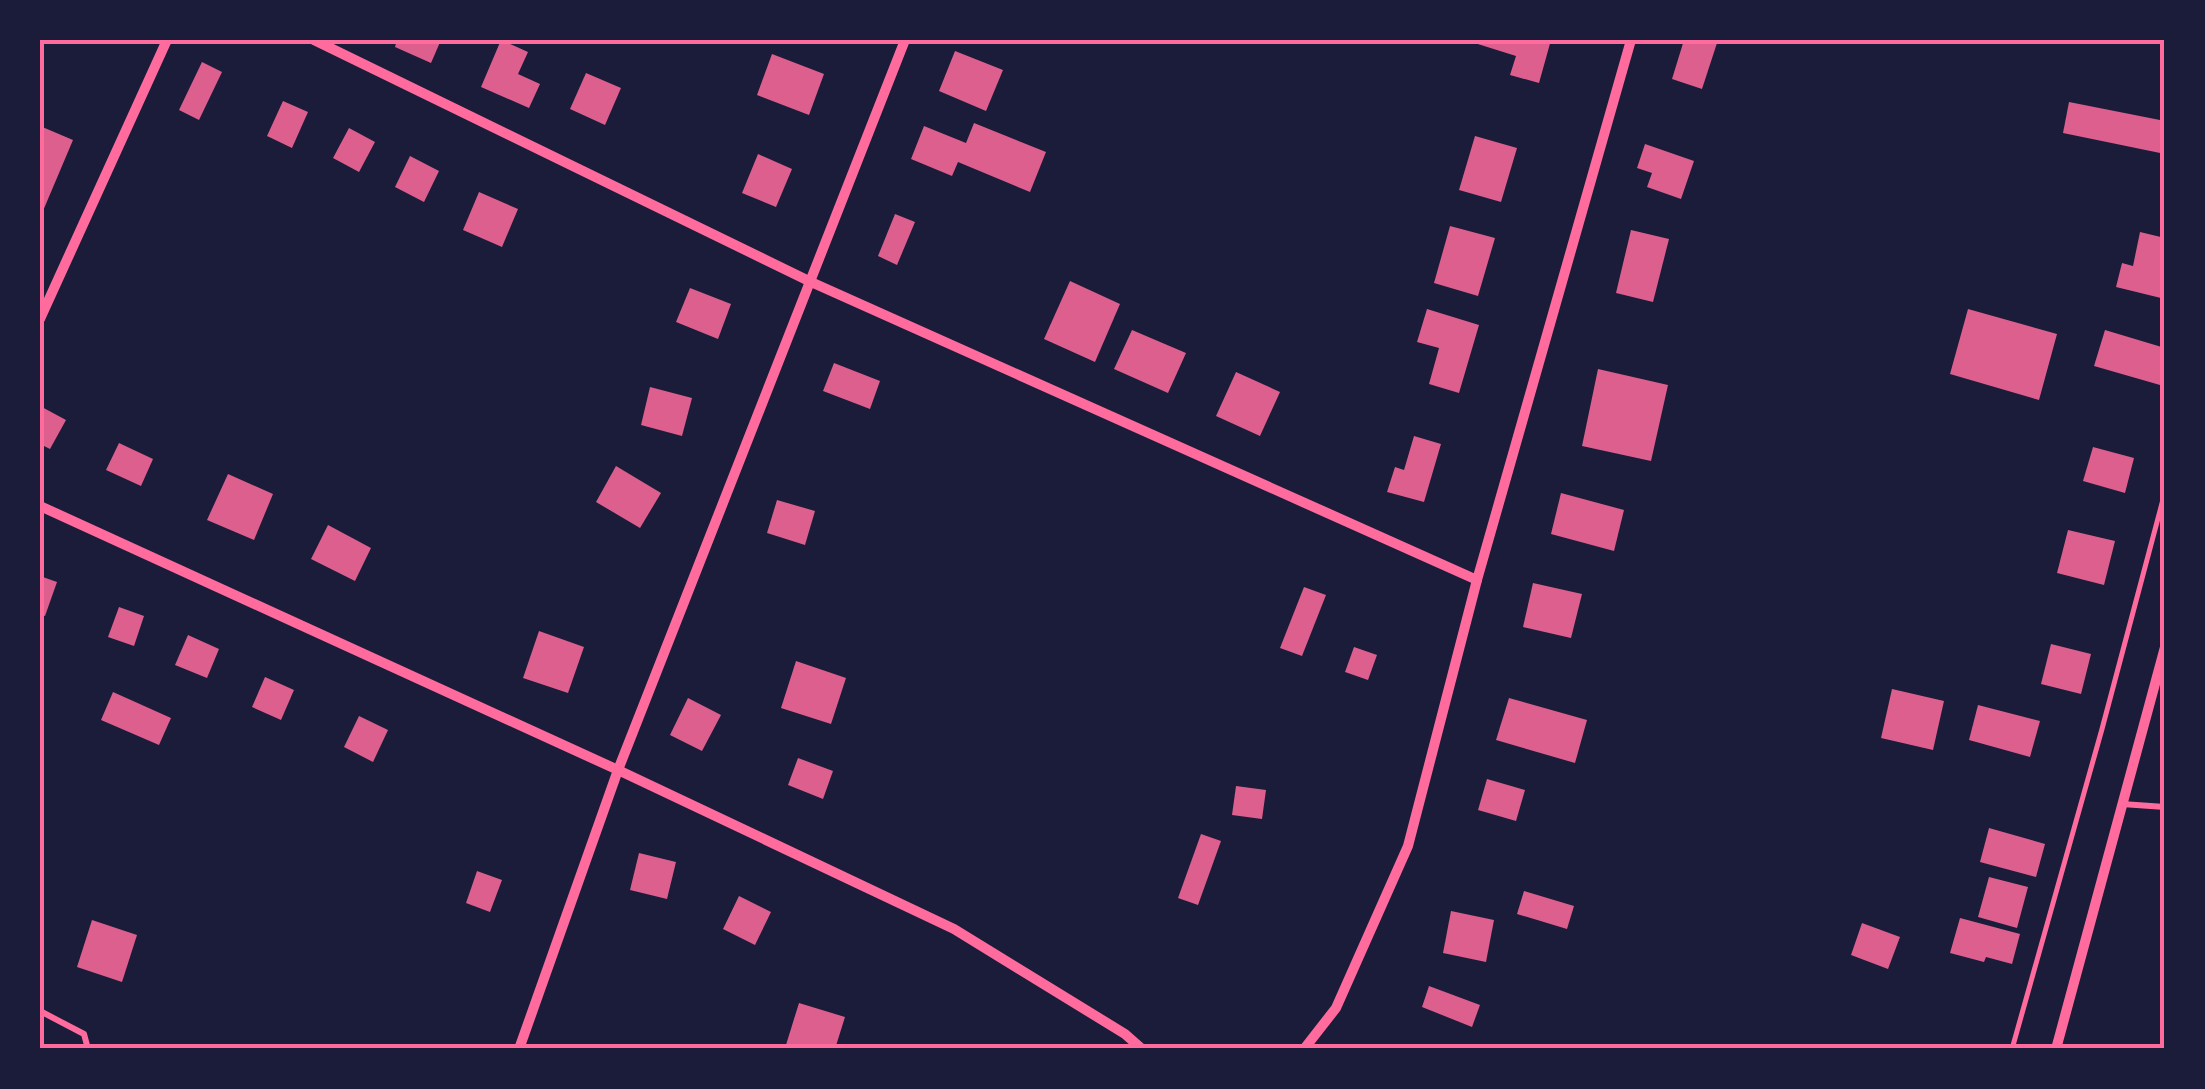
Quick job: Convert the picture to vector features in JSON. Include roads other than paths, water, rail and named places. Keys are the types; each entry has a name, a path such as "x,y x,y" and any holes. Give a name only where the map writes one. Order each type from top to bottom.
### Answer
{"street":[{"path":"40,319 168,40"},
{"path":"314,40 811,282 1476,580"},
{"path":"520,1049 618,770 905,40"},
{"path":"1304,1049 1336,1008 1408,846 1476,580 1631,40"},
{"path":"40,506 618,770 954,929 1125,1034 1142,1049"},
{"path":"2056,1049 2165,647"}],"lane":[{"path":"2121,804 2165,807"},
{"path":"40,1011 84,1034 88,1049"}]}
